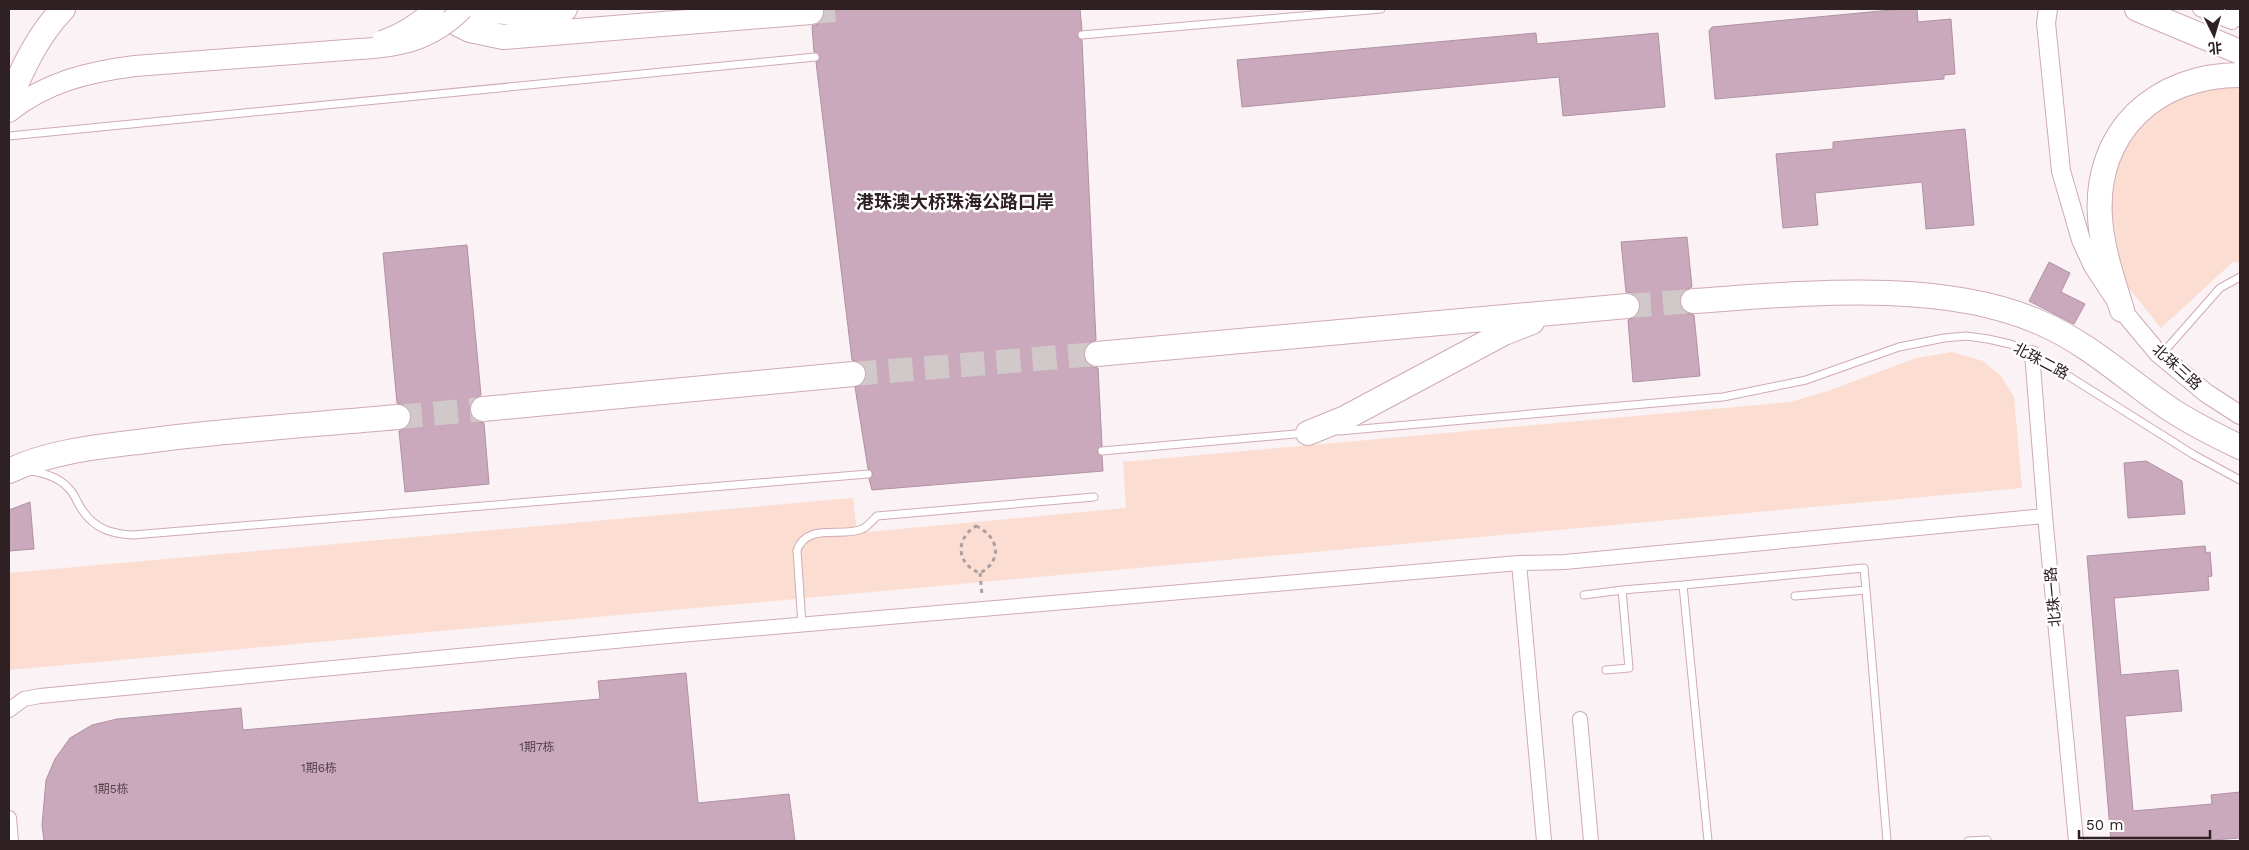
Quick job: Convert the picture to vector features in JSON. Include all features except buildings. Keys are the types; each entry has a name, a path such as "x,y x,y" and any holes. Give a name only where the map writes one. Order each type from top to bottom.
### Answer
{"highway":[{"path":"9,101 24,65 36,44 63,9"},
{"path":"429,9 470,30 503,37 811,12"},
{"path":"479,9 512,13 565,9"},
{"path":"2137,9 2240,52"},
{"path":"2122,310 2108,261 2100,218 2101,182 2112,149 2127,123 2146,104 2169,90 2194,80 2220,75 2240,75"},
{"path":"1693,301 1815,294 1948,297 1985,304 2042,323 2077,342 2173,411 2206,430 2240,446"},
{"path":"1097,354 1627,306"},
{"path":"1308,433 1353,414 1504,333 1562,312"},
{"path":"482,410 853,374"},
{"path":"12,469 56,456 112,445 168,438 398,417"}],"main road":[{"path":"358,49 394,37 434,9"},
{"path":"9,112 27,98 45,88 103,70 387,47 413,42 436,31 463,9"},
{"path":"2223,9 2240,16"}],"street":[{"name":"北珠三路","path":"2048,9 2046,24 2060,171 2081,240 2093,266 2122,310 2161,356 2206,393 2240,415"},
{"path":"2200,9 2240,26"},
{"name":"北珠一路","path":"2032,353 2045,516 2076,841"},
{"path":"9,710 24,699 40,696 984,609 1519,563 1565,562 2045,516"},
{"path":"1519,563 1544,841"},
{"path":"1580,719 1591,841"},
{"path":"9,818 11,841"}],"lane":[{"path":"1082,35 1381,9"},
{"path":"9,136 815,57"},
{"path":"2161,356 2220,288 2240,277"},
{"name":"北珠二路","path":"1102,451 1722,397 1806,380 1900,347 1944,338 1966,336 2010,344 2032,353 2194,455 2240,480"},
{"path":"12,469 38,472 61,482 71,491 83,511 94,524 106,531 133,535 868,474"},
{"path":"802,625 797,550 799,543 811,535 862,529 877,516 1094,497"},
{"path":"1584,595 1864,568 1887,841"},
{"path":"1683,585 1708,841"},
{"path":"1606,670 1629,668 1622,590"},
{"path":"1795,596 1866,590"},
{"path":"1968,841 1987,841"}],"path":[{"path":"976,526 990,535 995,550 991,565 980,573 969,567 963,560 961,552 964,536 976,526"},
{"path":"980,573 984,609"}],"shaded area":[{"path":"2240,84 2240,263 2233,262 2161,328 2124,282 2109,200 2117,154 2135,126 2186,92"},
{"path":"1952,352 1983,361 2001,376 2014,397 2022,488 9,670 9,573 853,498 857,533 1126,508 1123,462 1790,402 1828,391 1916,358"}],"tunnel":[{"path":"811,12 845,9"},
{"path":"1627,306 1693,301"},
{"path":"853,374 1097,354"},
{"path":"398,417 483,409"}],"district":[{"name":"港珠澳大桥珠海公路口岸","path":"955,202"}]}
